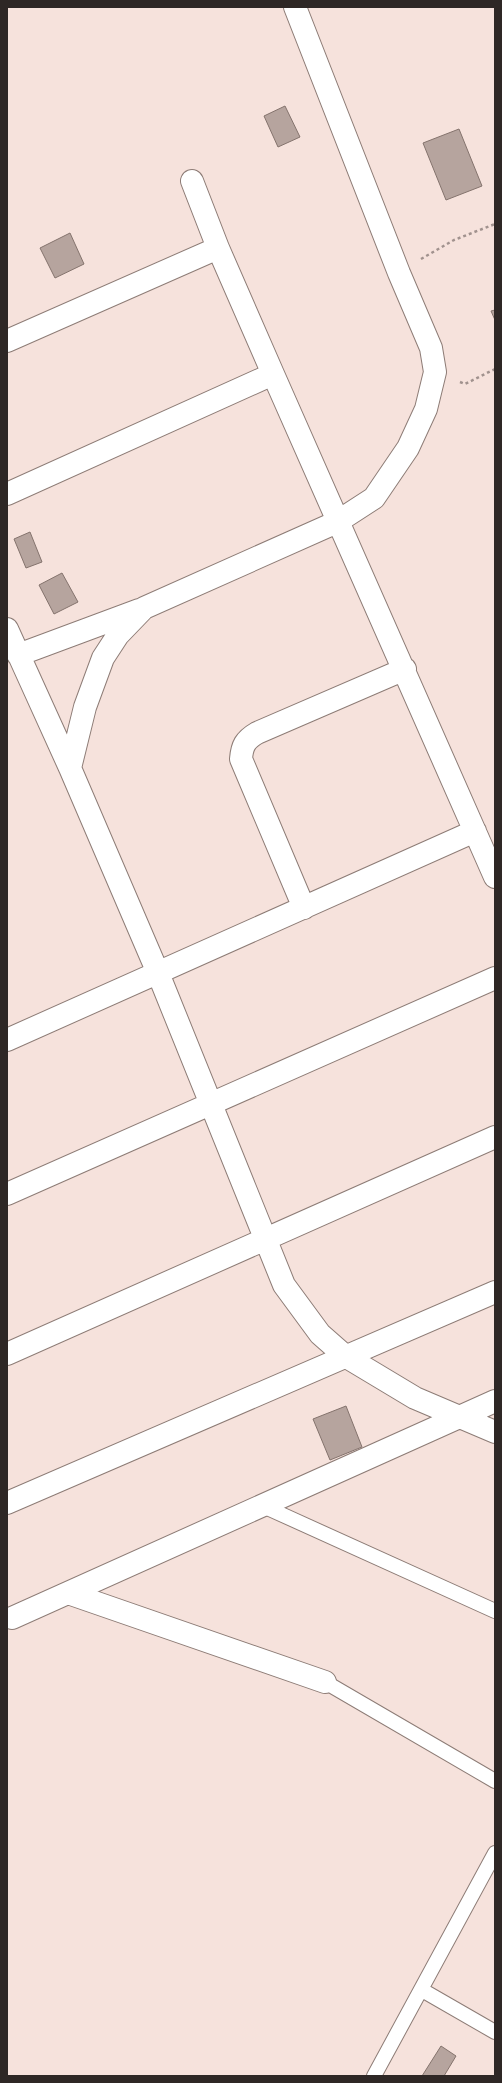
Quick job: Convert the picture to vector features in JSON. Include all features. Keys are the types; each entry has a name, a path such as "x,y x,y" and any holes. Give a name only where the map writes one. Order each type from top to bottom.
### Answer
{"street":[{"path":"18,654 144,608 337,522 374,498 408,448 426,408 435,372 431,348 399,273 295,7"},
{"path":"192,181 218,248 337,522 405,669 495,877"},
{"path":"7,341 218,248"},
{"path":"7,494 273,374"},
{"path":"70,768 86,706 103,658 118,635 144,608"},
{"path":"7,629 70,768 158,973 210,1104 267,1238 284,1285 320,1334 345,1356 416,1398 495,1432"},
{"path":"304,908 241,759 242,749 246,740 257,733 405,669"},
{"path":"7,1039 475,831"},
{"path":"7,1194 495,978"},
{"path":"7,1354 495,1137"},
{"path":"7,1503 495,1292"},
{"path":"12,1618 495,1401"},
{"path":"68,1593 325,1682"}],"lane":[{"path":"263,1506 495,1611"},
{"path":"325,1682 495,1781"},
{"path":"374,2076 493,1863"},
{"path":"422,1990 495,2032"}],"path":[{"path":"399,273 454,240 495,224"},
{"path":"435,372 465,384 495,369"}],"building":[{"path":"285,106 300,137 278,147 264,116"},
{"path":"459,129 482,186 446,200 423,143"},
{"path":"70,233 84,264 55,278 40,248"},
{"path":"495,310 495,320 491,311"},
{"path":"30,532 42,562 26,568 14,539"},
{"path":"62,573 78,602 54,614 39,585"},
{"path":"346,1406 362,1447 330,1460 313,1419"},
{"path":"441,2046 456,2056 444,2076 422,2076"}]}
